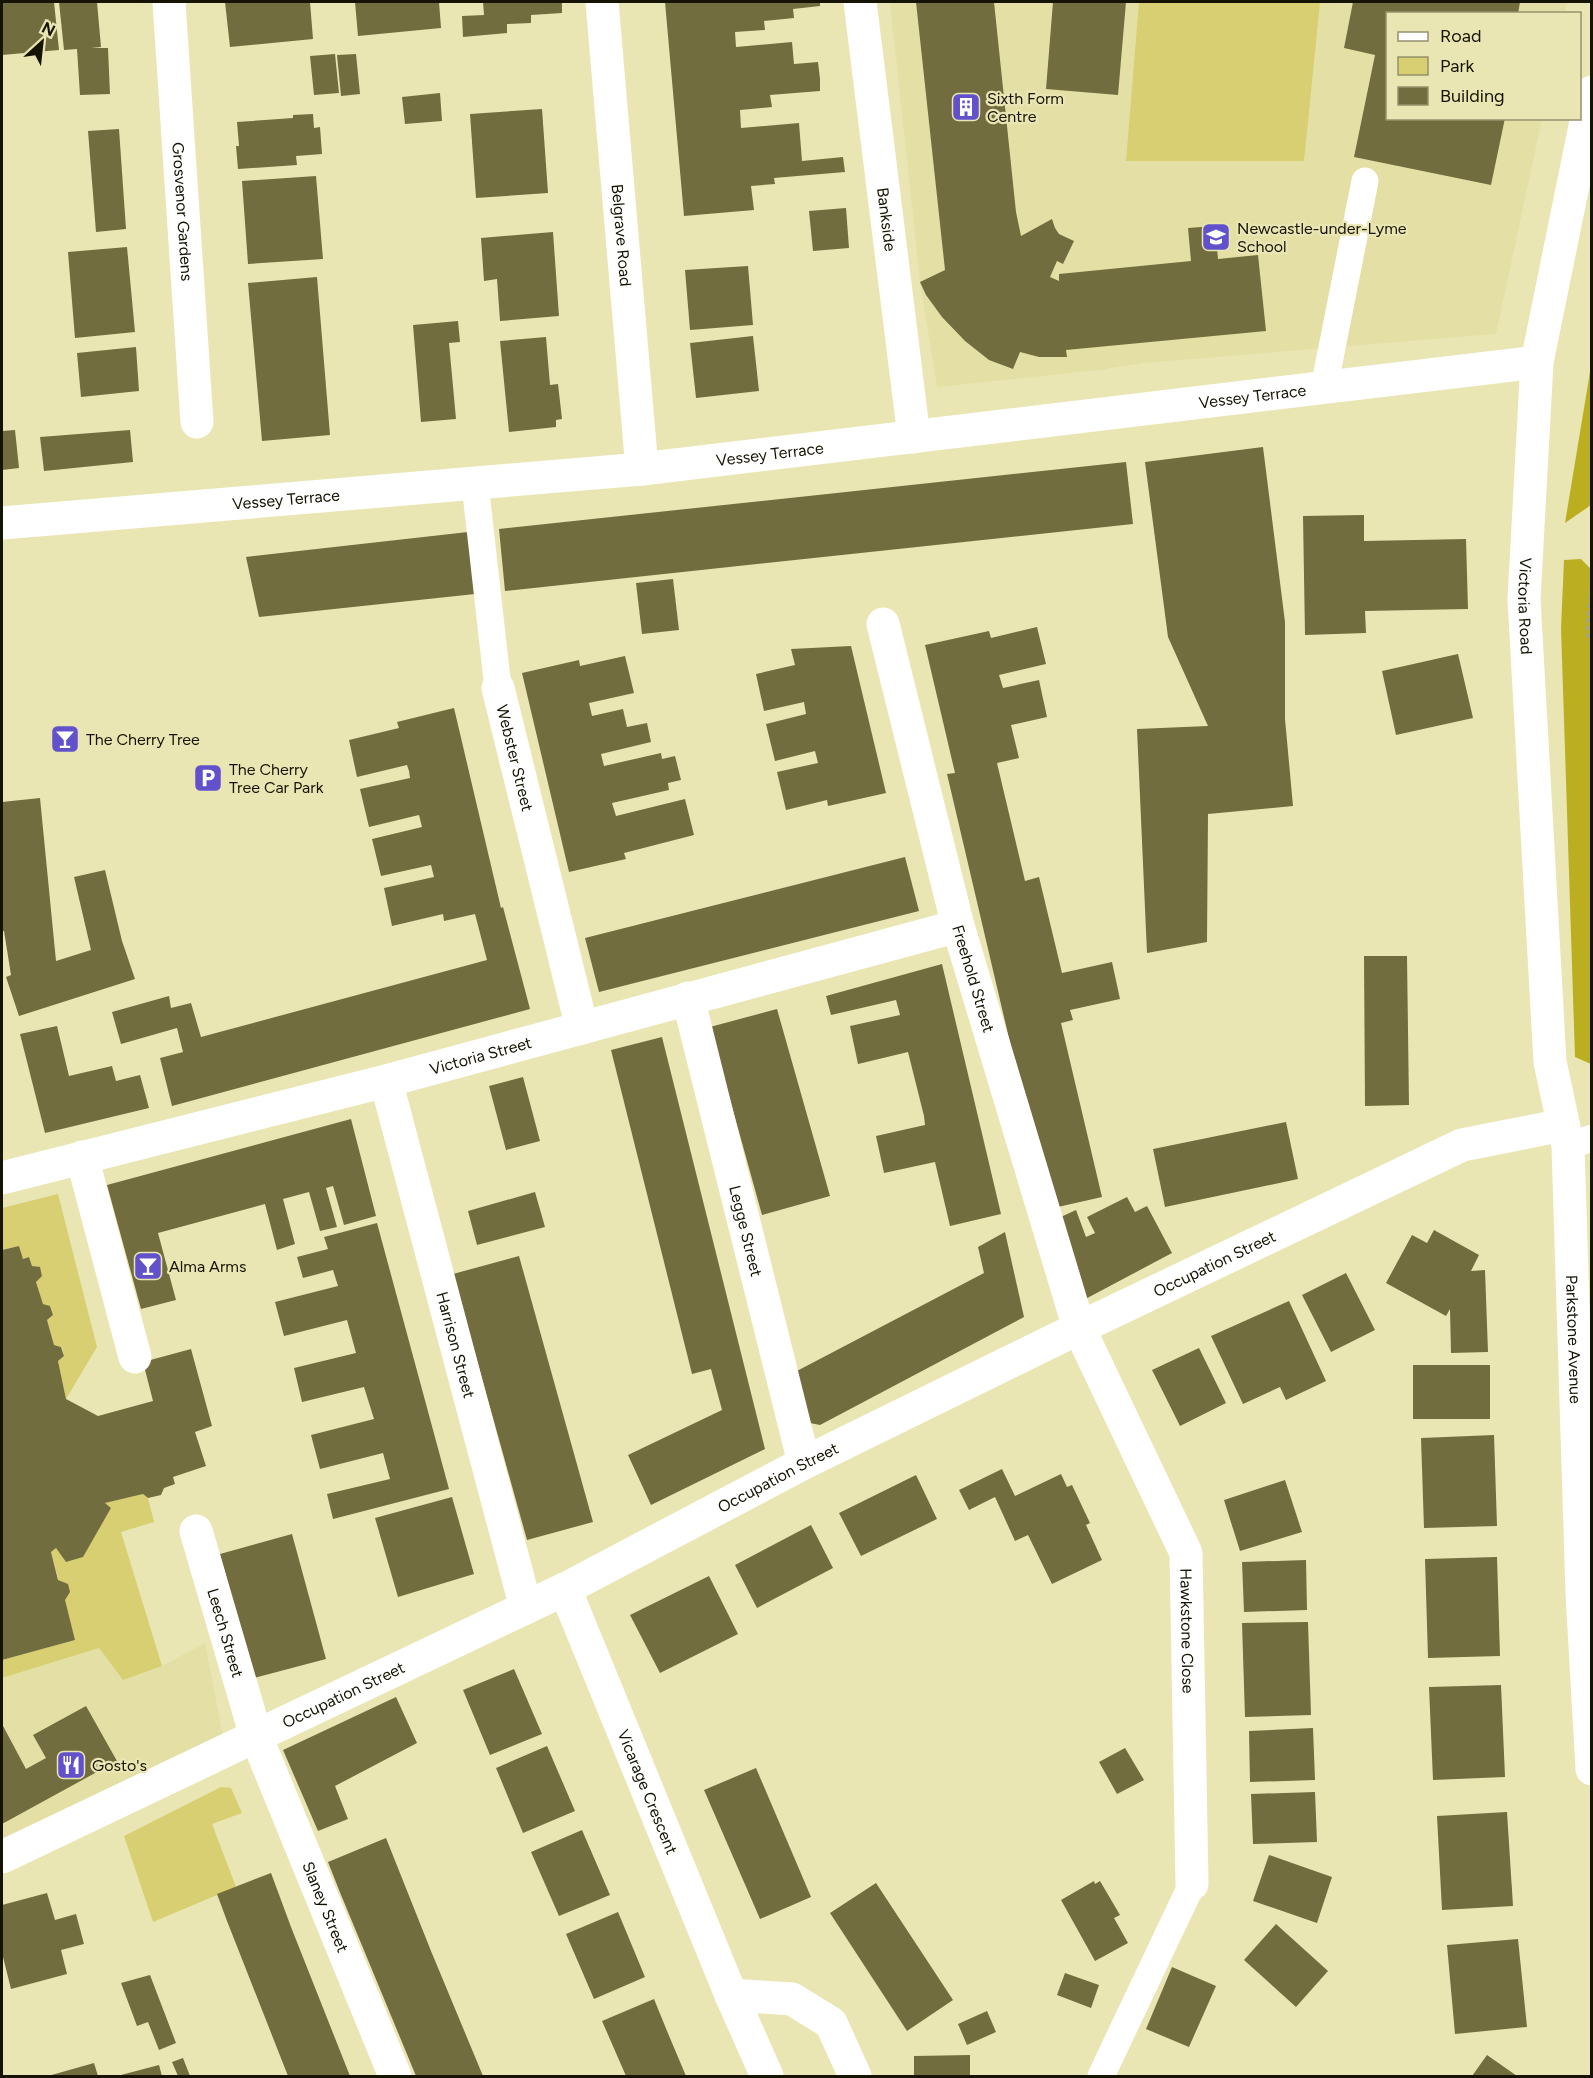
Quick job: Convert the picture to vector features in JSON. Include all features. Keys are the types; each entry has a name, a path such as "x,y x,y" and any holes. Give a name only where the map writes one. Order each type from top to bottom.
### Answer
{"street":[{"name":"Grosvenor Gardens","path":"169,2 197,422"},
{"name":"Belgrave Road","path":"602,2 642,469"},
{"name":"Bankside","path":"860,2 914,436"},
{"name":"Victoria Road","path":"1574,1136 1551,1062 1524,599 1537,362 1592,92"},
{"name":"Vessey Terrace","path":"2,523 642,469 1537,362"},
{"name":"Freehold Street","path":"883,624 958,926 1078,1328"},
{"name":"Webster Street","path":"498,688 582,1028"},
{"name":"Victoria Street","path":"2,1178 386,1082 958,926"},
{"name":"Legge Street","path":"688,998 804,1463"},
{"name":"Harrison Street","path":"386,1082 526,1608"},
{"name":"Occupation Street","path":"2,1857 565,1589 804,1463 1078,1328 1462,1145 1574,1136"},
{"name":"Parkstone Avenue","path":"1574,1136 1581,1570 1592,1769"},
{"path":"82,1157 135,1357"},
{"name":"Hawkstone Close","path":"1078,1328 1186,1553 1192,1884"},
{"name":"Leech Street","path":"196,1531 256,1736"},
{"name":"Vicarage Crescent","path":"565,1589 731,1995 767,2076"},
{"name":"Slaney Street","path":"256,1736 395,2076"},
{"path":"731,1995 792,1999 831,2023 855,2076"}],"lane":[{"path":"1324,388 1365,181"},
{"name":"Webster Street","path":"475,484 498,688"},
{"path":"1101,2076 1192,1884"}],"path":[{"path":"1592,581 1587,632 1592,644"}],"shaded area":[{"name":"Newcastle-under-Lyme School","path":"890,2 1567,2 1564,12 1386,12 1386,120 1542,120 1496,334 1144,363 937,387 920,282"},
{"path":"1591,360 1591,505 1565,523 1590,372"},
{"path":"1581,559 1592,570 1591,1064 1575,1057 1561,628 1564,560"},
{"path":"205,1643 223,1736 2,1846 2,1678 99,1648 123,1680 162,1666"}],"green space":[{"path":"1139,2 1320,2 1304,161 1126,161"},
{"path":"58,1194 97,1347 66,1399 58,1361 64,1356 62,1347 54,1345 47,1320 53,1315 50,1306 43,1304 36,1282 42,1276 40,1268 32,1266 29,1257 23,1259 19,1246 2,1250 2,1208"},
{"path":"143,1494 148,1498 154,1522 121,1532 162,1666 123,1680 99,1648 2,1678 2,1660 75,1640 51,1552 56,1548 66,1562 82,1557 111,1508 105,1503"},
{"path":"221,1787 231,1788 242,1813 212,1824 236,1887 153,1922 124,1836"}],"building":[{"path":"2,2 54,2 59,50 2,55"},
{"path":"59,2 97,2 101,47 91,48 108,48 110,94 80,95 77,49 64,50"},
{"path":"225,2 310,2 313,39 230,47"},
{"path":"355,2 439,2 441,28 358,36"},
{"path":"483,2 562,2 562,13 531,15 531,23 507,24 507,33 463,37 462,16 484,15"},
{"path":"665,2 820,2 820,6 793,9 794,18 764,21 765,30 735,32 736,47 792,42 794,64 818,62 820,79 820,91 770,95 772,107 740,110 741,128 799,123 802,161 843,157 845,172 774,178 775,184 751,186 754,210 684,216"},
{"name":"Sixth Form Centre","path":"916,2 994,2 1016,212 1021,236 1052,219 1059,234 1074,241 1063,264 1057,261 1050,277 1059,281 1059,274 1191,261 1188,228 1215,226 1218,259 1258,255 1266,331 1066,350 1067,357 1039,357 1020,352 1013,369 989,360 965,341 942,317 926,295 920,282 945,270"},
{"name":"Sixth Form Centre","path":"1053,2 1126,2 1118,95 1046,89"},
{"path":"1353,2 1520,2 1518,12 1386,12 1386,120 1505,120 1491,185 1354,157 1375,55 1344,48"},
{"path":"335,54 339,93 314,95 310,56"},
{"path":"356,54 360,94 341,96 337,55"},
{"path":"440,93 442,121 405,124 402,97"},
{"path":"542,109 548,193 476,198 470,114"},
{"path":"313,114 314,128 320,127 322,154 296,156 297,165 238,169 237,122 293,118 293,115"},
{"path":"119,129 126,229 96,232 88,131"},
{"path":"316,176 323,259 248,264 242,181"},
{"path":"846,208 849,248 813,251 809,211"},
{"path":"553,232 559,316 500,321 497,279 484,281 481,238"},
{"path":"127,247 135,332 75,338 68,252"},
{"path":"748,266 753,325 690,330 685,270"},
{"path":"317,277 330,435 262,441 248,283"},
{"path":"458,321 460,342 449,343 456,419 421,422 413,325"},
{"path":"753,336 759,391 696,398 690,343"},
{"path":"546,337 550,385 558,384 562,419 556,420 556,427 509,432 500,341"},
{"path":"136,347 139,391 81,397 77,353"},
{"path":"15,430 19,468 2,470 2,431"},
{"path":"130,430 133,462 44,471 40,437"},
{"path":"1263,447 1285,622 1285,719 1293,806 1208,814 1207,942 1147,953 1137,729 1208,726 1168,637 1145,462"},
{"path":"1126,462 1133,524 505,591 499,529"},
{"path":"1364,515 1364,541 1466,539 1468,609 1365,611 1366,633 1305,635 1303,516"},
{"path":"468,532 475,594 259,617 246,557"},
{"path":"673,579 679,630 642,634 636,583"},
{"path":"1037,627 1046,664 999,675 1003,688 1039,680 1047,717 1011,725 1019,758 997,763 1025,881 1039,877 1062,973 1112,962 1120,999 1070,1010 1073,1020 1061,1023 1102,1197 1049,1209 947,774 955,773 925,645 989,631 991,638"},
{"path":"851,646 886,793 828,806 827,800 786,810 777,772 818,763 815,751 775,761 766,724 806,714 804,702 764,711 756,674 795,665 791,649"},
{"path":"1458,654 1473,718 1396,735 1382,671"},
{"path":"625,656 634,693 589,703 592,716 623,709 627,727 647,723 651,742 601,754 604,766 661,753 662,759 675,756 681,780 668,783 669,790 612,803 616,816 685,799 694,835 624,853 626,859 569,872 522,673 579,660 580,666"},
{"path":"454,708 501,908 503,907 530,1009 172,1106 160,1058 183,1052 177,1028 121,1044 112,1012 169,996 171,1008 191,1003 201,1037 487,960 475,914 444,921 443,914 392,926 384,888 434,877 431,865 381,876 372,839 422,827 419,815 369,827 360,789 410,778 409,771 407,765 357,777 349,740 399,728 397,722"},
{"path":"40,798 56,961 91,950 74,877 105,870 122,941 135,979 19,1016 6,977 11,975 4,931 2,931 2,802"},
{"path":"905,857 919,911 599,992 585,938"},
{"path":"1364,956 1407,956 1409,1105 1365,1106"},
{"path":"942,964 1001,1214 950,1226 935,1162 884,1173 876,1136 925,1125 924,1116 908,1052 858,1064 850,1026 900,1015 896,1000 831,1015 826,996"},
{"path":"777,1009 830,1196 762,1215 710,1027"},
{"path":"57,1026 69,1076 112,1066 116,1081 140,1075 149,1108 45,1133 20,1034"},
{"path":"662,1037 765,1449 651,1505 628,1455 722,1410 711,1369 692,1374 611,1050"},
{"path":"523,1077 540,1141 506,1150 489,1086"},
{"path":"351,1119 376,1216 344,1225 333,1186 326,1188 337,1227 320,1231 309,1192 283,1199 295,1244 277,1250 265,1204 158,1233 176,1300 141,1309 107,1185"},
{"path":"1286,1122 1298,1179 1165,1207 1153,1149"},
{"path":"535,1192 545,1227 477,1245 468,1211"},
{"path":"1127,1197 1135,1212 1147,1206 1172,1253 1076,1304 1052,1221 1076,1210 1086,1237 1095,1233 1087,1217"},
{"path":"377,1223 449,1489 333,1519 327,1494 390,1479 383,1453 320,1469 311,1435 374,1419 364,1387 302,1402 294,1368 356,1353 347,1320 284,1336 275,1302 338,1286 333,1270 303,1278 297,1257 328,1249 324,1237"},
{"path":"1434,1230 1479,1255 1471,1271 1485,1270 1488,1352 1451,1353 1450,1309 1446,1316 1386,1283 1412,1235 1427,1243"},
{"path":"1005,1232 1024,1317 820,1425 810,1423 795,1372 984,1273 978,1247"},
{"path":"19,1246 23,1259 29,1257 32,1266 40,1267 42,1276 36,1282 43,1304 50,1306 53,1315 47,1320 54,1345 61,1347 64,1356 58,1361 66,1399 98,1416 153,1401 143,1362 191,1349 212,1426 195,1432 206,1466 173,1477 175,1484 164,1488 161,1495 148,1498 143,1494 105,1503 111,1508 83,1557 66,1562 56,1548 51,1552 58,1580 68,1584 70,1592 65,1600 75,1640 2,1660 2,1250"},
{"path":"519,1256 593,1522 527,1540 453,1274"},
{"path":"1346,1273 1375,1330 1331,1352 1302,1295"},
{"path":"1289,1301 1326,1381 1286,1400 1280,1387 1243,1404 1211,1336"},
{"path":"1199,1348 1226,1403 1180,1426 1152,1370"},
{"path":"1413,1365 1490,1365 1490,1419 1413,1419"},
{"path":"1494,1435 1497,1526 1424,1528 1421,1438"},
{"path":"1002,1469 1015,1496 1061,1474 1067,1487 1072,1485 1090,1523 1086,1525 1102,1560 1052,1584 1028,1535 1015,1541 995,1497 969,1510 959,1490"},
{"path":"916,1475 937,1519 861,1556 839,1513"},
{"path":"1285,1480 1302,1532 1240,1551 1224,1500"},
{"path":"452,1497 474,1574 398,1597 375,1518"},
{"path":"811,1525 833,1568 757,1608 735,1565"},
{"path":"292,1534 326,1659 254,1678 220,1554"},
{"path":"1497,1557 1500,1656 1428,1658 1425,1559"},
{"path":"1306,1560 1307,1610 1244,1612 1242,1562"},
{"path":"709,1576 738,1634 660,1673 630,1615"},
{"path":"1308,1622 1311,1715 1245,1717 1242,1623"},
{"path":"514,1669 542,1734 490,1755 463,1690"},
{"path":"1501,1685 1505,1777 1433,1780 1429,1687"},
{"path":"396,1697 417,1743 335,1786 348,1819 318,1831 283,1750"},
{"name":"Gosto's","path":"86,1706 117,1761 2,1824 2,1724 26,1769 46,1758 33,1735"},
{"path":"1313,1728 1315,1780 1250,1782 1249,1731"},
{"path":"547,1746 575,1811 523,1833 496,1768"},
{"path":"1125,1748 1144,1780 1117,1794 1099,1762"},
{"path":"756,1768 811,1897 760,1919 704,1790"},
{"path":"1315,1792 1317,1842 1253,1844 1251,1794"},
{"path":"1507,1812 1513,1906 1442,1910 1437,1816"},
{"path":"582,1830 610,1895 559,1916 531,1852"},
{"path":"386,1838 483,2076 416,2076 339,1890 328,1862"},
{"path":"1269,1855 1332,1877 1317,1923 1253,1901"},
{"path":"271,1873 350,2076 288,2076 227,1921 217,1894"},
{"path":"1094,1881 1095,1884 1100,1881 1120,1915 1114,1918 1128,1943 1095,1961 1061,1900"},
{"path":"876,1883 953,2000 907,2031 830,1913"},
{"path":"47,1893 55,1920 76,1914 84,1944 61,1950 67,1974 11,1989 2,1953 2,1905"},
{"path":"618,1912 645,1977 594,1999 566,1934"},
{"path":"1276,1924 1328,1971 1296,2007 1244,1960"},
{"path":"1518,1939 1527,2027 1455,2034 1447,1945"},
{"path":"1172,1967 1216,1986 1189,2047 1146,2029"},
{"path":"1065,1973 1099,1985 1091,2008 1057,1995"},
{"path":"150,1975 176,2043 159,2050 148,2022 137,2026 121,1983"},
{"path":"654,1999 686,2076 626,2076 602,2021"},
{"path":"987,2011 996,2032 967,2045 958,2024"},
{"path":"970,2055 970,2076 914,2076 914,2056"},
{"path":"1487,2055 1517,2076 1472,2076"},
{"path":"183,2058 190,2076 178,2076 172,2062"},
{"path":"94,2063 98,2076 48,2076"},
{"path":"159,2065 162,2076 117,2076"}],"place":[{"name":"Sixth Form Centre","path":"966,107"},
{"name":"Newcastle-under-Lyme School","path":"1216,237"},
{"name":"The Cherry Tree","path":"65,739"},
{"name":"The Cherry Tree Car Park","path":"208,778"},
{"name":"Alma Arms","path":"148,1266"},
{"name":"Gosto's","path":"71,1765"}]}
